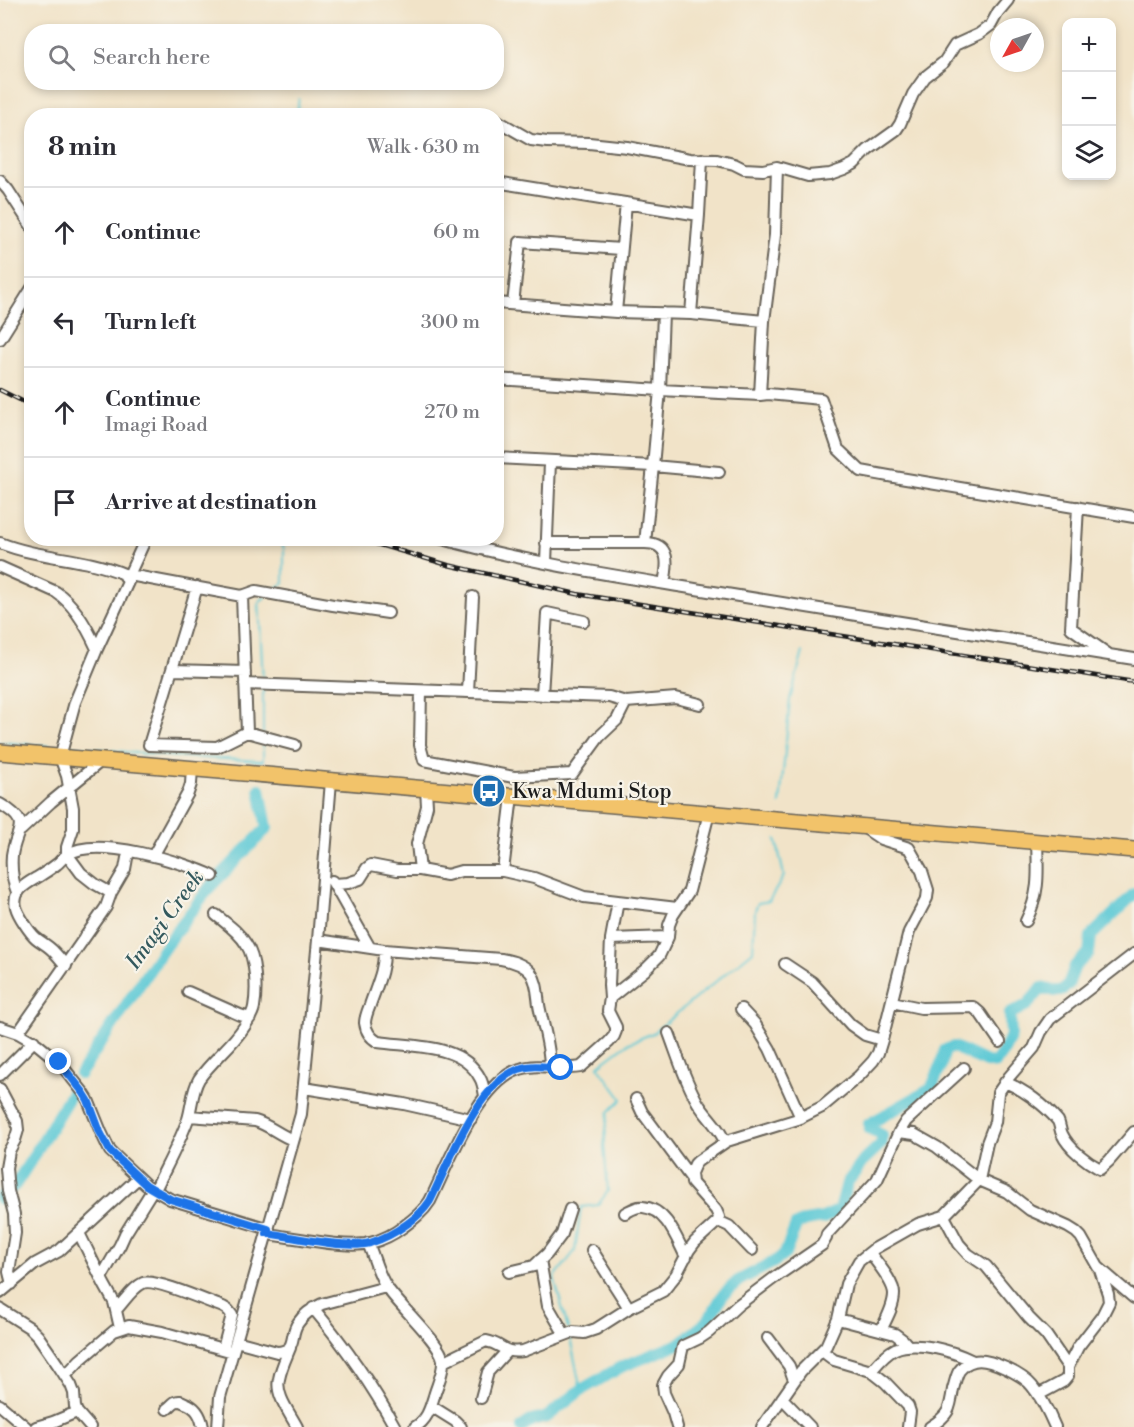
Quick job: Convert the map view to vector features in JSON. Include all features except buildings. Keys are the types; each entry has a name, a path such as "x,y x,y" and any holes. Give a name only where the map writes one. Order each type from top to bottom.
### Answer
{"highway":[{"path":"0,752 1134,850"}],"street":[{"path":"504,130 531,140 627,147 666,155 717,160 744,169 763,170 777,167 808,176 844,170 896,130 913,94 929,73 944,62 955,45 991,26 998,12 1008,0"},
{"path":"691,314 702,159"},
{"path":"759,395 764,321 774,236 777,167"},
{"path":"0,181 9,190 24,214"},
{"path":"504,183 699,215"},
{"path":"616,312 626,203"},
{"path":"513,304 520,242 621,249"},
{"path":"0,339 24,301"},
{"path":"504,303 616,312 691,314 764,321"},
{"path":"645,543 660,390 663,313"},
{"path":"504,380 821,399 838,449 861,471 1134,517"},
{"path":"504,459 653,466 719,472"},
{"path":"546,563 550,462"},
{"path":"1078,507 1071,628 1111,656"},
{"path":"0,543 20,550 109,567 127,574 242,596 256,591 388,613"},
{"path":"546,543 645,543 657,546 665,552 668,565 664,583"},
{"path":"111,893 81,873 67,854 74,819 67,776 60,757 75,702 128,582 127,574 142,546"},
{"path":"483,546 546,563 1134,659"},
{"path":"0,567 56,592 64,598 87,629 97,649"},
{"path":"197,587 149,745 217,747 247,732 295,745"},
{"path":"242,596 247,732"},
{"path":"468,692 473,597"},
{"path":"542,695 547,613 584,621"},
{"path":"172,670 245,672"},
{"path":"245,684 609,697 626,702 676,698 700,704"},
{"path":"421,691 420,745 424,759 514,777 572,774 599,737 617,720 626,702"},
{"path":"17,892 13,882 12,855 21,830 101,760"},
{"path":"153,856 188,793 192,768"},
{"path":"503,871 514,777"},
{"path":"228,1351 236,1341 301,1114 331,780"},
{"path":"420,870 417,844 427,806 426,789"},
{"path":"0,804 16,816 21,830"},
{"path":"610,998 659,956 668,937 669,925 689,891 709,813"},
{"path":"691,1178 693,1168 698,1161 725,1142 801,1118 822,1107 873,1061 882,1040 909,932 927,898 928,890 922,871 909,848 881,838 863,826"},
{"path":"1026,921 1036,896 1039,878 1037,842"},
{"path":"66,966 54,951 31,933 18,914 15,897 23,886 59,863 67,854 86,848 101,847 130,851 196,868 213,876"},
{"path":"18,1033 106,907 125,869 130,851"},
{"path":"334,884 360,879 371,865 447,875 461,871 503,871 534,878 584,897 677,908"},
{"path":"324,868 370,948"},
{"path":"0,1027 34,1041 59,1062 88,1100 110,1151 154,1190 170,1199 268,1231 333,1243 368,1243 400,1229 424,1210 471,1119 485,1096 498,1082 519,1069 537,1066 581,1067 614,1036 616,1027 608,1011 611,939 618,901"},
{"path":"101,1278 125,1234 154,1190 182,1135 195,1087 218,1056 240,1033 254,1008 254,967 250,951 244,940 216,915"},
{"path":"611,939 668,937"},
{"path":"318,940 384,950 491,958 513,962 524,967 535,981 539,1008 550,1050 550,1067"},
{"path":"384,950 383,965 365,1024 372,1038 384,1043 424,1046 461,1057 479,1076 485,1096"},
{"path":"762,1427 794,1380 830,1340 848,1280 859,1261 918,1224 944,1216 979,1179 994,1122 998,1092 1034,1048 1050,1018 1134,954"},
{"path":"785,964 812,982 851,1026 865,1035 882,1040"},
{"path":"188,992 250,1018"},
{"path":"892,1002 921,1008 973,1007 980,1013 1000,1042"},
{"path":"741,1009 755,1024 770,1049 801,1118"},
{"path":"669,1033 686,1080 698,1104 715,1124 725,1142"},
{"path":"0,1075 34,1041"},
{"path":"677,1427 663,1385 679,1364 683,1346 709,1332 738,1305 822,1245 827,1234 877,1180 906,1121 964,1068"},
{"path":"1005,1082 1021,1089 1039,1103 1059,1122 1062,1135 1072,1148 1090,1164 1100,1169 1134,1132"},
{"path":"304,1088 393,1102 471,1119"},
{"path":"0,1089 17,1121 18,1130 9,1150 6,1168 15,1233 9,1272 12,1284"},
{"path":"443,1362 486,1341 511,1352 523,1351 573,1332 584,1333 596,1329 667,1288 695,1242 718,1221 716,1210 695,1187 691,1178 642,1112 636,1099"},
{"path":"189,1116 255,1121 293,1140"},
{"path":"899,1132 914,1134 937,1146 979,1179 1007,1192 1030,1210 1076,1232 1098,1267 1108,1294 1107,1308 1078,1347 1068,1367 1068,1376 1064,1381 1038,1395"},
{"path":"0,1293 35,1264 58,1251 138,1178"},
{"path":"625,1213 643,1207 649,1208 664,1218 674,1232 686,1257"},
{"path":"509,1272 534,1266 540,1260 562,1234 570,1209"},
{"path":"944,1216 959,1244 968,1254 986,1266 1023,1312 1046,1335 1068,1367"},
{"path":"718,1221 729,1226 752,1250"},
{"path":"79,1233 114,1302 120,1328"},
{"path":"368,1243 386,1287 431,1340 443,1362 431,1407 425,1419 415,1427"},
{"path":"592,1250 629,1308"},
{"path":"870,1253 894,1289 895,1297 881,1330"},
{"path":"540,1260 548,1306 565,1335"},
{"path":"1098,1267 1134,1298"},
{"path":"116,1310 134,1290 147,1282 162,1285 228,1310 232,1315 218,1427"},
{"path":"1108,1294 1118,1284"},
{"path":"297,1427 281,1397 279,1379 297,1324 313,1308 322,1304 386,1287"},
{"path":"313,1308 352,1359 395,1427"},
{"path":"0,1310 30,1328 65,1376 74,1393 77,1412 90,1427"},
{"path":"838,1319 899,1336 908,1346"},
{"path":"65,1376 120,1328 129,1326 228,1351"},
{"path":"768,1338 789,1366 794,1380"},
{"path":"236,1341 277,1352 290,1348"},
{"path":"871,1371 887,1354 908,1346 940,1348 973,1361"},
{"path":"481,1398 488,1372 507,1350"},
{"path":"822,1351 834,1360 871,1371 885,1382 908,1406 910,1412 908,1427"},
{"path":"930,1427 946,1415 950,1408 957,1374 966,1364 980,1360 1016,1372 1031,1385 1055,1427"},
{"path":"782,1398 810,1427"},
{"path":"167,1409 175,1402 188,1403 196,1408 203,1427"},
{"path":"0,1405 26,1427"},
{"path":"431,1407 461,1427"},
{"path":"36,1427 77,1412"}],"waterway":[{"name":"Imagi Creek","path":"297,108 299,99"},
{"name":"Imagi Creek","path":"274,590 284,583 283,546"},
{"name":"Imagi Creek","path":"263,682 259,602 265,597"},
{"path":"780,804 790,699 803,652"},
{"name":"Imagi Creek","path":"263,688 263,733"},
{"path":"0,742 49,746"},
{"path":"68,746 166,756 263,761 263,742"},
{"name":"Imagi Creek","path":"80,1074 164,948 209,888 267,828 260,789"},
{"path":"568,1329 554,1278 575,1251 581,1207 598,1205 608,1191 604,1146 608,1113 622,1099 598,1066 627,1044 653,1033 753,951 755,910 758,903 769,901 784,876 776,839"},
{"path":"522,1427 531,1421 547,1417 581,1390 621,1367 679,1344 707,1322 723,1295 738,1281 785,1254 796,1225 823,1218 840,1210 847,1183 864,1160 882,1143 882,1135 870,1129 869,1124 931,1089 945,1050 954,1047 986,1062 995,1063 1011,1036 1010,1014 1027,1005 1042,988 1061,991 1068,985 1075,966 1089,953 1091,936 1134,894"},
{"name":"Imagi Creek","path":"0,1198 15,1185 72,1092"},
{"path":"570,1338 581,1390"}],"railway":[{"path":"0,390 24,402"},
{"path":"383,546 448,565 577,594 1134,682"}],"place":[{"name":"Kwa Mdumi Stop","path":"489,791"}],"route":[{"path":"59,1062 88,1100 110,1151 146,1185 170,1199 268,1229 267,1233 333,1243 357,1244 368,1243 400,1229 424,1210 465,1129 485,1096 498,1082 519,1069 528,1067 561,1068"}]}
